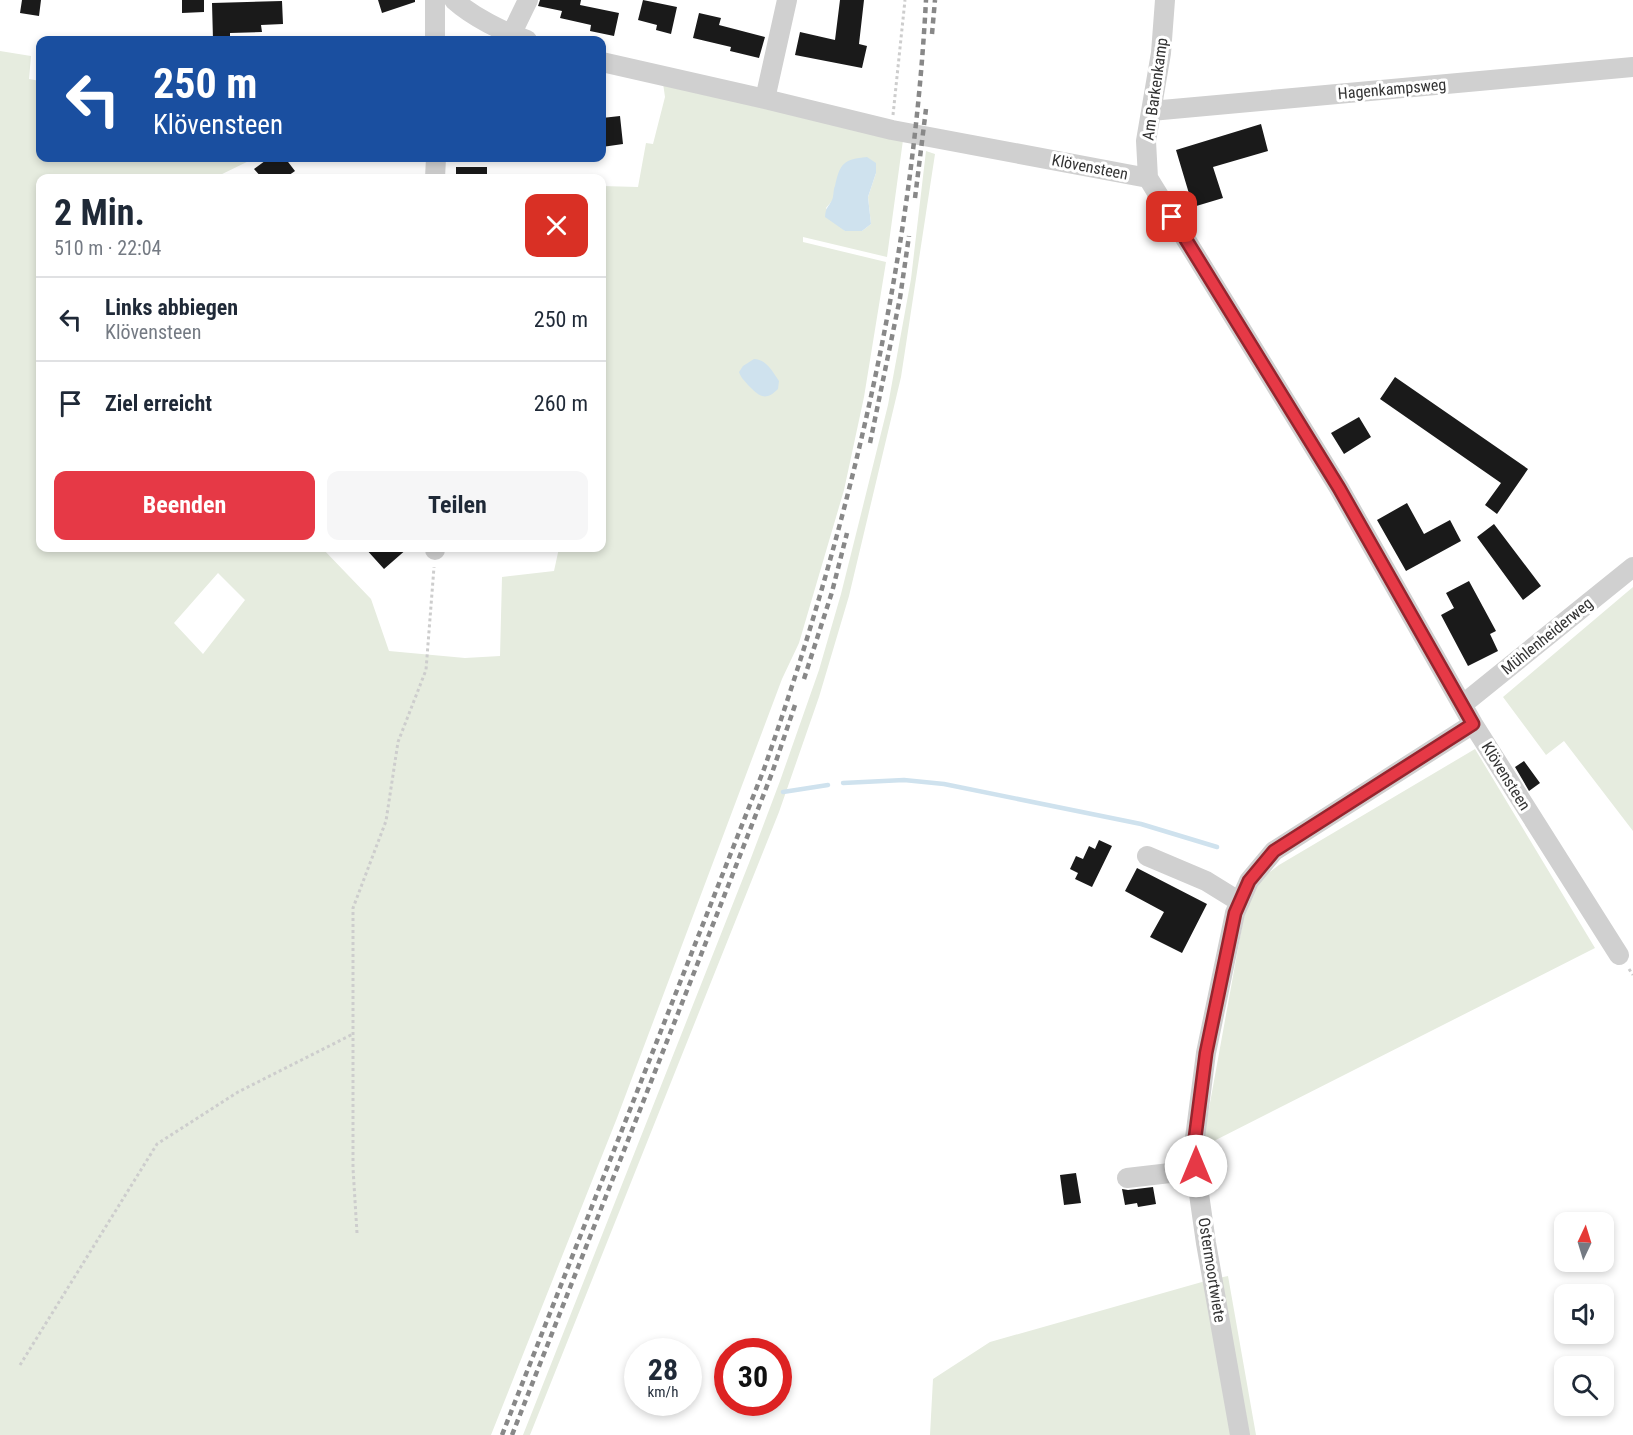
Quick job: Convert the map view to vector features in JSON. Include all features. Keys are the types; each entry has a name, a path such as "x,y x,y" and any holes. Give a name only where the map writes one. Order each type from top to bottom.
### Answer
{"street":[{"path":"435,0 435,36"},
{"path":"454,0 463,8 515,36"},
{"path":"519,36 528,0"},
{"path":"765,99 787,0"},
{"name":"Am Barkenkamp","path":"1148,178 1146,141 1161,53 1165,0"},
{"name":"Klövensteen","path":"606,63 892,130 1148,178 1339,488 1473,724 1619,955"},
{"name":"Hagenkampsweg","path":"1151,111 1633,67"},
{"name":"Mühlenheiderweg","path":"1462,705 1633,567"},
{"name":"Ostermoortwiete","path":"1240,1435 1206,1243 1196,1170 1195,1138 1206,1053 1235,913 1249,881 1274,851 1473,724"},
{"path":"1147,856 1206,881 1240,902"},
{"path":"1127,1178 1196,1170"}],"path":[{"path":"892,130 905,0"},
{"path":"357,1233 353,1168 353,908 387,821 398,742 426,670 435,552"},
{"path":"20,1365 157,1144 238,1092 353,1034"}],"shaded area":[{"path":"0,51 31,56 29,79 36,80 36,162 247,162 222,174 36,174 36,552 326,552 371,599 389,651 465,658 500,656 502,577 554,571 558,552 606,552 606,186 638,187 646,143 653,144 665,97 663,83 903,140 887,257 803,237 803,242 886,262 864,397 844,490 799,643 782,679 617,1118 491,1435 0,1435","holes":["876,173 868,197 871,224 862,231 845,231 826,208 832,201","218,573 245,600 203,654 174,623"]},
{"path":"926,151 935,154 901,377 849,596 819,697 779,812 530,1435 523,1435 751,858 819,670 841,594 888,405 911,279"},
{"path":"1633,587 1633,831 1564,741 1546,755 1503,697"},
{"path":"1475,749 1595,948 1202,1147 1247,899 1260,879 1279,865"},
{"path":"1228,1276 1256,1435 930,1435 933,1379 990,1342"}],"water":[{"path":"867,157 876,163 876,173 868,197 871,224 862,231 845,231 825,217 826,211 833,198 841,167 853,159"},
{"path":"754,359 765,363 779,381 778,389 769,395 762,396 756,392 739,372 743,366"}],"building":[{"path":"22,0 41,0 39,16 20,13"},
{"path":"182,0 204,0 204,12 182,13"},
{"path":"378,0 415,0 415,2 382,13"},
{"path":"540,0 581,0 580,5 619,13 614,36 590,31 591,25 560,18 562,11 538,6"},
{"path":"643,0 677,7 671,34 656,30 657,25 638,20"},
{"path":"840,0 864,0 859,44 867,46 862,68 795,55 800,32 835,40"},
{"path":"282,1 283,24 261,25 262,32 213,36 212,3"},
{"path":"699,13 721,18 719,25 765,37 759,58 730,51 731,47 693,38"},
{"path":"620,116 623,144 606,146 606,118"},
{"path":"1261,124 1268,151 1213,167 1223,198 1193,207 1176,150"},
{"path":"264,162 288,162 295,171 291,174 258,174 254,169"},
{"path":"456,167 487,167 487,174 456,174"},
{"path":"1395,377 1528,469 1497,514 1485,505 1501,483 1380,399"},
{"path":"1359,417 1371,437 1344,454 1331,433"},
{"path":"1407,503 1424,534 1450,520 1461,541 1406,571 1377,520"},
{"path":"1494,524 1541,586 1523,600 1477,537"},
{"path":"369,552 403,552 384,569"},
{"path":"1469,581 1496,631 1490,634 1498,651 1468,666 1441,615 1454,608 1446,593"},
{"path":"1524,761 1540,783 1529,791 1515,767"},
{"path":"1099,840 1112,846 1092,887 1075,879 1078,873 1070,869 1076,856 1083,859 1089,846 1095,849"},
{"path":"1137,868 1207,904 1182,953 1150,937 1164,912 1125,891"},
{"path":"1076,1173 1081,1203 1064,1205 1060,1175"},
{"path":"1153,1187 1156,1204 1138,1207 1137,1203 1125,1205 1122,1189"}],"waterway":[{"path":"843,783 904,780 944,784 1141,824 1217,847"},
{"path":"783,792 828,785"}],"railway":[{"path":"502,1435 764,769 824,581 850,486 892,294 919,98 926,0"},
{"path":"932,34 935,0"},
{"path":"915,198 926,109"},
{"path":"870,443 900,298 909,236"},
{"path":"804,679 832,592 847,533"},
{"path":"512,1435 772,773 796,702"}],"route":[{"path":"1172,217 1339,488 1473,724 1274,851 1249,881 1235,913 1206,1053 1195,1138 1196,1166"}]}
